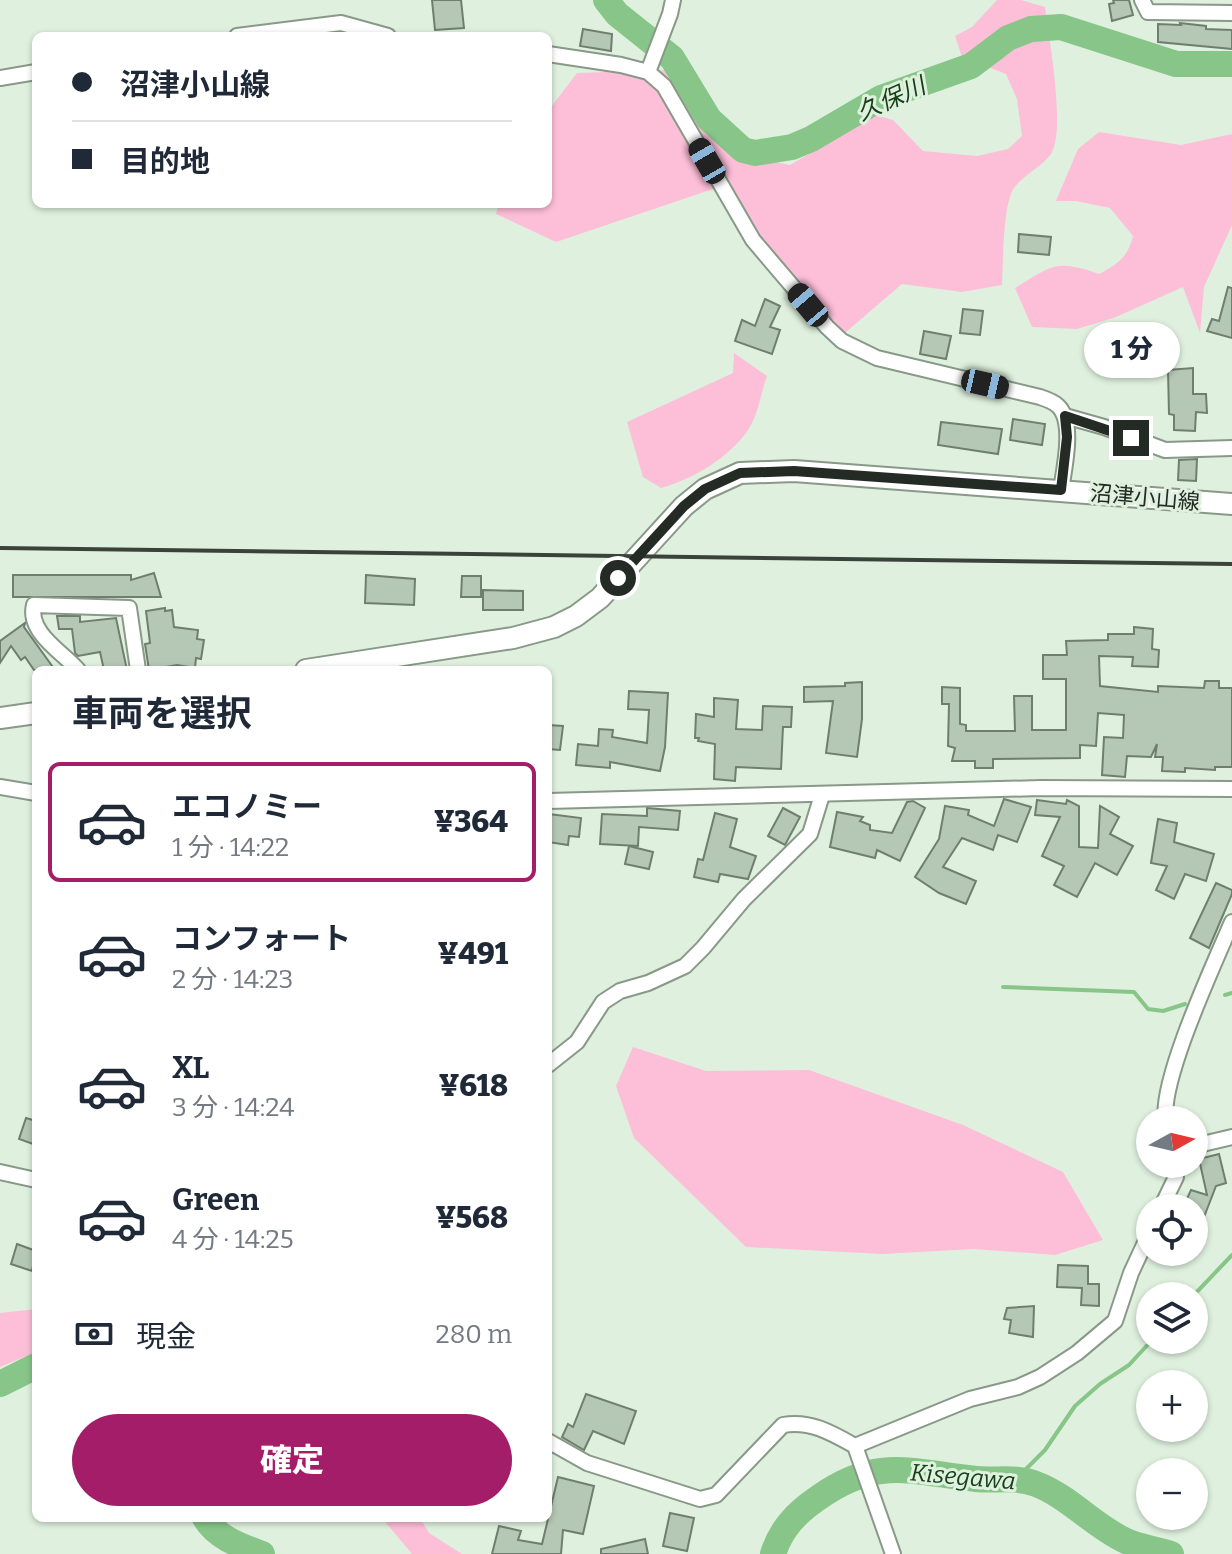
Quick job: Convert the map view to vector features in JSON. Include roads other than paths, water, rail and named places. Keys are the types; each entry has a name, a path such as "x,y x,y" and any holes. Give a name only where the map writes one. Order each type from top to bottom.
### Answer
{"main road":[{"name":"沼津小山線","path":"331,666 513,638 554,627 576,616 600,598 674,516 705,489 740,473 794,471 1232,504"},
{"path":"0,718 32,714"}],"street":[{"path":"649,71 673,0"},
{"path":"1142,0 1148,12 1232,13"},
{"path":"269,32 341,23 374,32"},
{"path":"552,55 649,71 664,86 753,240 842,341 877,358 1040,397 1057,405 1065,416 1067,437 1061,490"},
{"path":"0,78 32,73"},
{"path":"1065,416 1165,450 1232,448"},
{"path":"73,666 56,651 34,622 34,605 129,608 137,666"},
{"path":"0,787 32,792"},
{"path":"552,801 1026,789 1232,789"},
{"path":"552,1062 577,1042 603,1002 620,991 648,983 685,966 744,899 810,834 822,795"},
{"path":"1165,1106 1173,1072 1232,922"},
{"path":"1208,1143 1232,1137"},
{"path":"0,1172 32,1179"},
{"path":"857,1450 970,1399 1018,1387 1077,1353 1115,1321 1136,1262"},
{"path":"552,1443 587,1463 700,1499 716,1495 783,1425 797,1422 823,1429 857,1450 893,1554"}],"waterway":[{"name":"久保川","path":"606,0 617,14 672,58 709,119 743,150 755,153 792,147 811,139 881,98 971,66 1008,38 1031,29 1061,27 1176,64 1232,64"},
{"path":"1003,987 1134,992 1148,1009 1163,1011 1185,1004"},
{"path":"1225,995 1232,993"},
{"path":"1206,1282 1232,1255"},
{"path":"1017,1478 1045,1450 1075,1406 1139,1354"},
{"name":"Kisegawa","path":"0,1384 32,1368"},
{"name":"Kisegawa","path":"773,1554 790,1522 818,1498 858,1476 894,1470 1028,1482 1048,1489 1124,1540 1171,1554"},
{"name":"Kisegawa","path":"208,1522 223,1536 262,1554"}],"railway":[{"path":"0,548 1232,564"}]}
